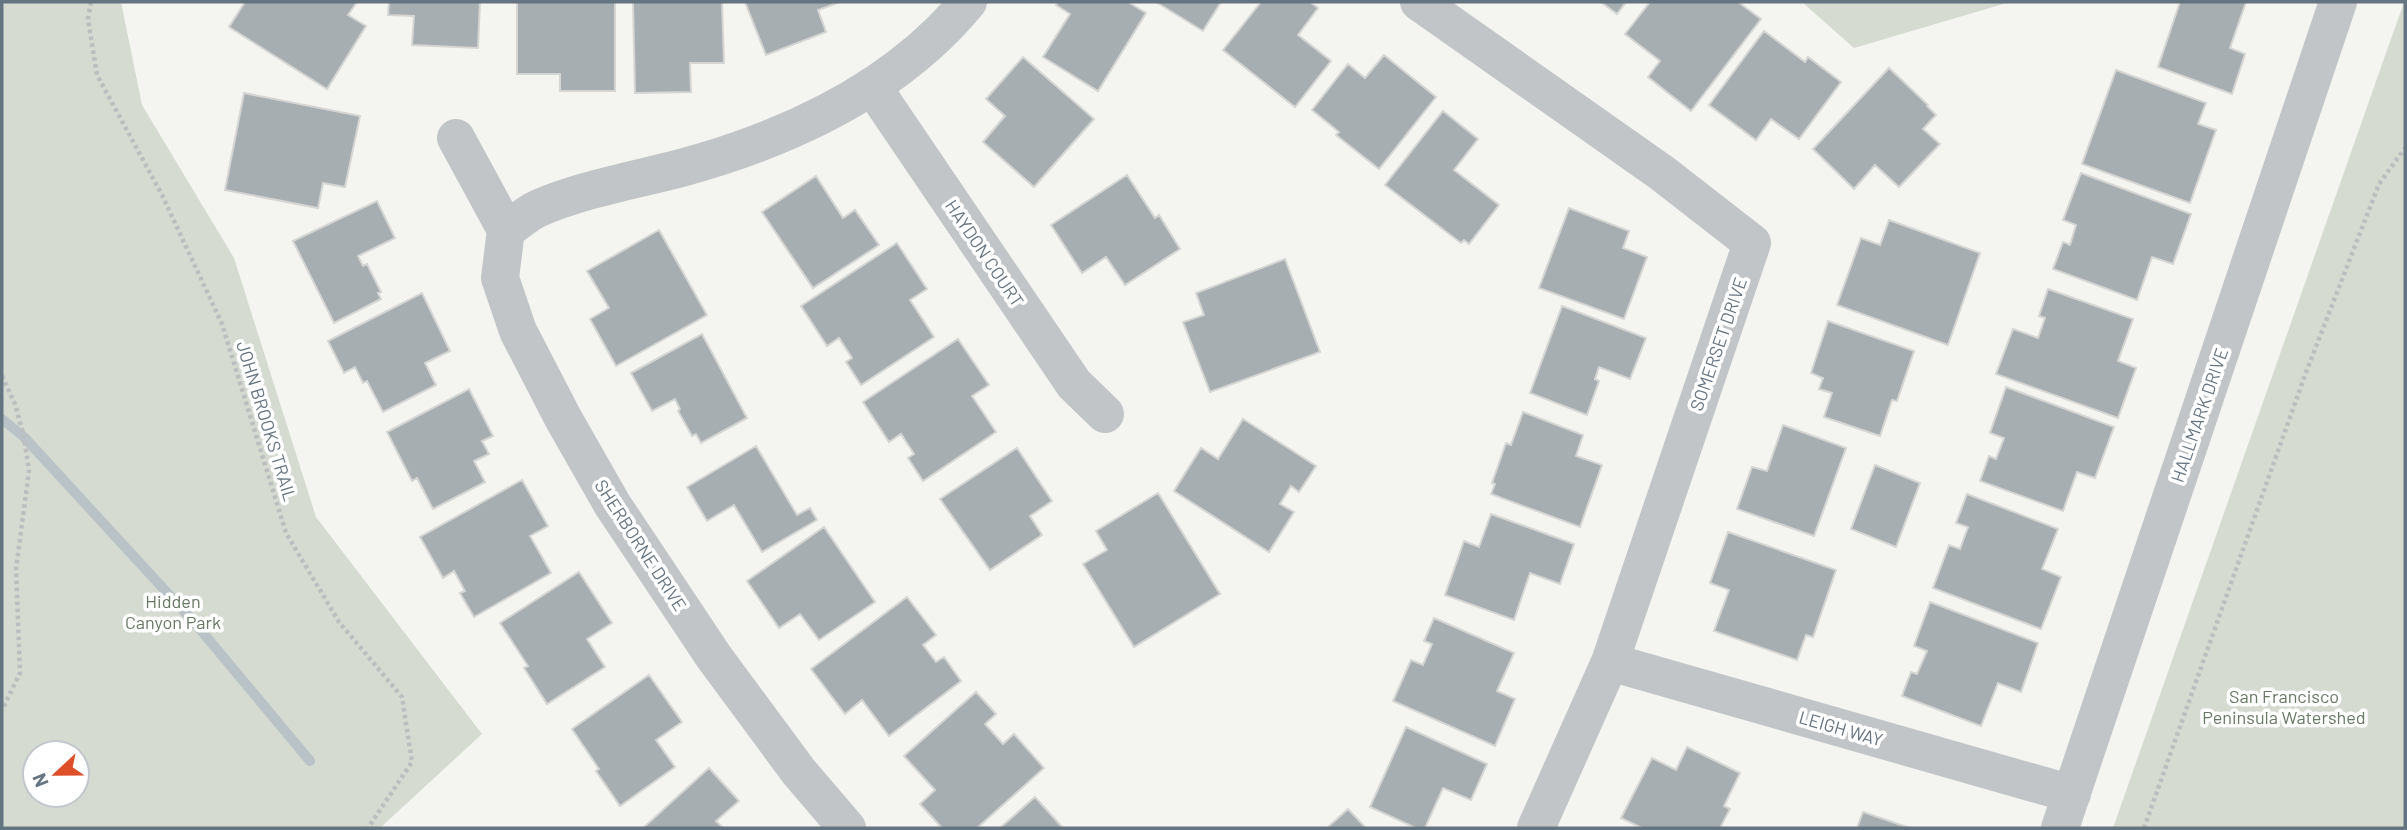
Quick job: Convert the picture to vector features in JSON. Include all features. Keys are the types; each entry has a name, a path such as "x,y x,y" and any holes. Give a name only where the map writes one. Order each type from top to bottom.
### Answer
{"street":[{"path":"456,138 506,230 535,210 696,164 831,111 922,50 968,2"},
{"name":"SOMERSET DRIVE","path":"1419,2 1662,173 1752,243 1610,662 1536,828"},
{"name":"HALLMARK DRIVE","path":"2066,811 2337,2"},
{"name":"HAYDON COURT","path":"872,86 1074,384 1105,414"},
{"name":"SHERBORNE DRIVE","path":"506,230 500,278 518,331 593,471 714,657 799,772 847,828"},
{"name":"LEIGH WAY","path":"1610,662 2066,811"}],"path":[{"name":"JOHN BROOKS TRAIL","path":"91,2 88,19 97,75 162,195 222,324 286,533 339,622 401,697 412,762 368,828"},
{"path":"2144,828 2305,375 2379,184 2405,148"},
{"path":"2,376 15,404 29,471 16,569 20,673 2,710"}],"green space":[{"name":"Hidden Canyon Park","path":"2,2 121,2 142,105 234,258 316,517 482,734 380,828 2,828"},
{"path":"1802,2 2010,2 1854,48"},
{"name":"San Francisco Peninsula Watershed","path":"2404,2 2405,828 2113,828"}],"building":[{"path":"245,2 357,2 348,15 366,26 327,89 229,27"},
{"path":"389,2 480,2 478,48 412,45 414,16 388,15"},
{"path":"517,2 615,2 615,91 560,91 560,74 517,74"},
{"path":"633,2 722,2 724,63 690,63 691,92 635,93"},
{"path":"745,2 840,2 818,10 826,32 766,55"},
{"path":"1058,2 1128,2 1146,13 1098,91 1043,57 1070,14 1056,5"},
{"path":"1156,2 1221,2 1203,31"},
{"path":"1261,2 1310,2 1318,8 1298,35 1331,61 1295,107 1223,50"},
{"path":"1601,2 1626,2 1617,14"},
{"path":"1650,2 1738,2 1761,19 1691,111 1648,77 1660,61 1625,34"},
{"path":"2180,2 2246,2 2230,48 2245,54 2232,94 2158,67"},
{"path":"1764,31 1805,62 1808,57 1841,82 1799,139 1771,119 1756,140 1709,105"},
{"path":"1384,55 1436,97 1379,169 1336,135 1339,132 1312,110 1348,64 1365,78"},
{"path":"1023,57 1094,119 1034,187 983,142 1005,116 986,99"},
{"path":"1889,68 1936,115 1923,129 1940,144 1899,187 1875,165 1854,189 1813,149"},
{"path":"2116,70 2206,103 2198,124 2216,130 2190,203 2082,164"},
{"path":"244,93 360,116 345,187 323,183 318,208 225,190"},
{"path":"1443,111 1478,139 1454,170 1499,205 1469,244 1464,240 1461,243 1385,185"},
{"path":"2081,173 2191,214 2173,264 2152,257 2137,300 2053,269 2063,242 2070,245 2076,225 2063,220"},
{"path":"1127,175 1155,218 1159,215 1180,249 1125,285 1106,257 1082,273 1051,225"},
{"path":"816,176 843,218 855,210 879,245 813,288 762,212"},
{"path":"377,201 395,238 358,256 363,266 367,264 381,292 378,293 381,299 334,323 293,241"},
{"path":"1569,208 1629,231 1623,248 1647,257 1624,319 1539,288"},
{"path":"1889,220 1980,253 1948,345 1837,305 1861,238 1880,245"},
{"path":"659,230 707,315 616,366 590,319 609,308 587,271"},
{"path":"897,243 927,289 910,300 934,337 861,385 846,362 852,358 839,338 827,346 801,306"},
{"path":"1285,259 1320,352 1210,392 1183,322 1204,315 1196,293"},
{"path":"2048,289 2133,319 2118,361 2136,368 2118,418 1996,374 2013,329 2038,338 2045,318 2039,316"},
{"path":"422,293 450,351 425,363 436,385 383,412 367,381 363,383 355,367 344,373 328,341"},
{"path":"1562,306 1646,338 1630,379 1599,367 1595,379 1599,381 1587,415 1530,393"},
{"path":"1828,321 1914,351 1897,401 1892,400 1880,436 1824,417 1832,393 1819,389 1823,378 1811,373"},
{"path":"702,334 747,418 701,443 696,434 692,436 678,411 680,409 675,399 652,411 631,373"},
{"path":"958,339 989,385 972,396 996,432 923,481 908,458 914,454 901,434 889,442 863,402"},
{"path":"2006,387 2114,427 2095,478 2077,472 2063,511 1980,481 1989,456 1996,459 2004,438 1990,433"},
{"path":"469,389 493,436 482,441 489,454 474,461 485,482 433,509 417,478 412,481 387,432"},
{"path":"1523,412 1583,435 1576,456 1602,465 1580,527 1491,494 1495,484 1492,483 1506,443 1511,445"},
{"path":"1243,419 1316,466 1299,492 1291,486 1280,504 1294,512 1269,552 1174,491 1201,448 1218,459"},
{"path":"1783,425 1846,448 1814,536 1737,509 1752,467 1767,471"},
{"path":"756,446 797,515 810,508 817,520 762,552 734,505 707,521 687,487"},
{"path":"1017,448 1052,501 1030,516 1042,535 990,570 940,499"},
{"path":"1875,465 1920,483 1896,547 1851,529"},
{"path":"522,480 548,526 530,536 551,573 474,617 460,593 465,591 454,571 443,578 420,537"},
{"path":"1158,493 1220,594 1134,647 1083,564 1107,550 1096,531"},
{"path":"1967,494 2058,529 2042,569 2061,577 2041,629 1933,588 1949,545 1960,549 1968,527 1956,523"},
{"path":"1491,514 1574,544 1560,584 1530,573 1514,620 1445,595 1464,541 1479,547"},
{"path":"824,527 875,602 819,640 800,614 779,628 747,581"},
{"path":"1728,532 1836,570 1813,637 1806,635 1797,660 1714,631 1729,590 1710,583"},
{"path":"579,572 612,623 587,639 605,667 547,704 524,668 528,666 500,623"},
{"path":"907,597 936,635 923,645 936,662 944,657 961,681 889,736 862,700 845,714 811,669"},
{"path":"1930,602 2038,643 2021,692 1998,683 1981,726 1902,696 1911,672 1917,674 1927,651 1914,646"},
{"path":"1434,618 1514,653 1497,691 1515,699 1495,746 1393,701 1411,660 1423,665 1432,644 1424,641"},
{"path":"649,675 682,722 656,740 675,767 620,806 572,729"},
{"path":"976,692 996,714 985,724 1003,744 1014,734 1044,768 977,828 942,828 920,804 935,790 904,756"},
{"path":"1406,727 1487,764 1471,800 1443,788 1425,828 1416,828 1370,807"},
{"path":"1687,747 1740,773 1724,806 1730,809 1720,828 1642,828 1621,818 1652,758 1676,770"},
{"path":"709,768 739,801 716,821 723,828 643,828"},
{"path":"1035,797 1063,828 1000,828"},
{"path":"1348,809 1366,828 1327,828"},
{"path":"1863,812 1910,828 1857,828"}],"waterway":[{"path":"2,419 24,437 194,622 310,761"}]}
